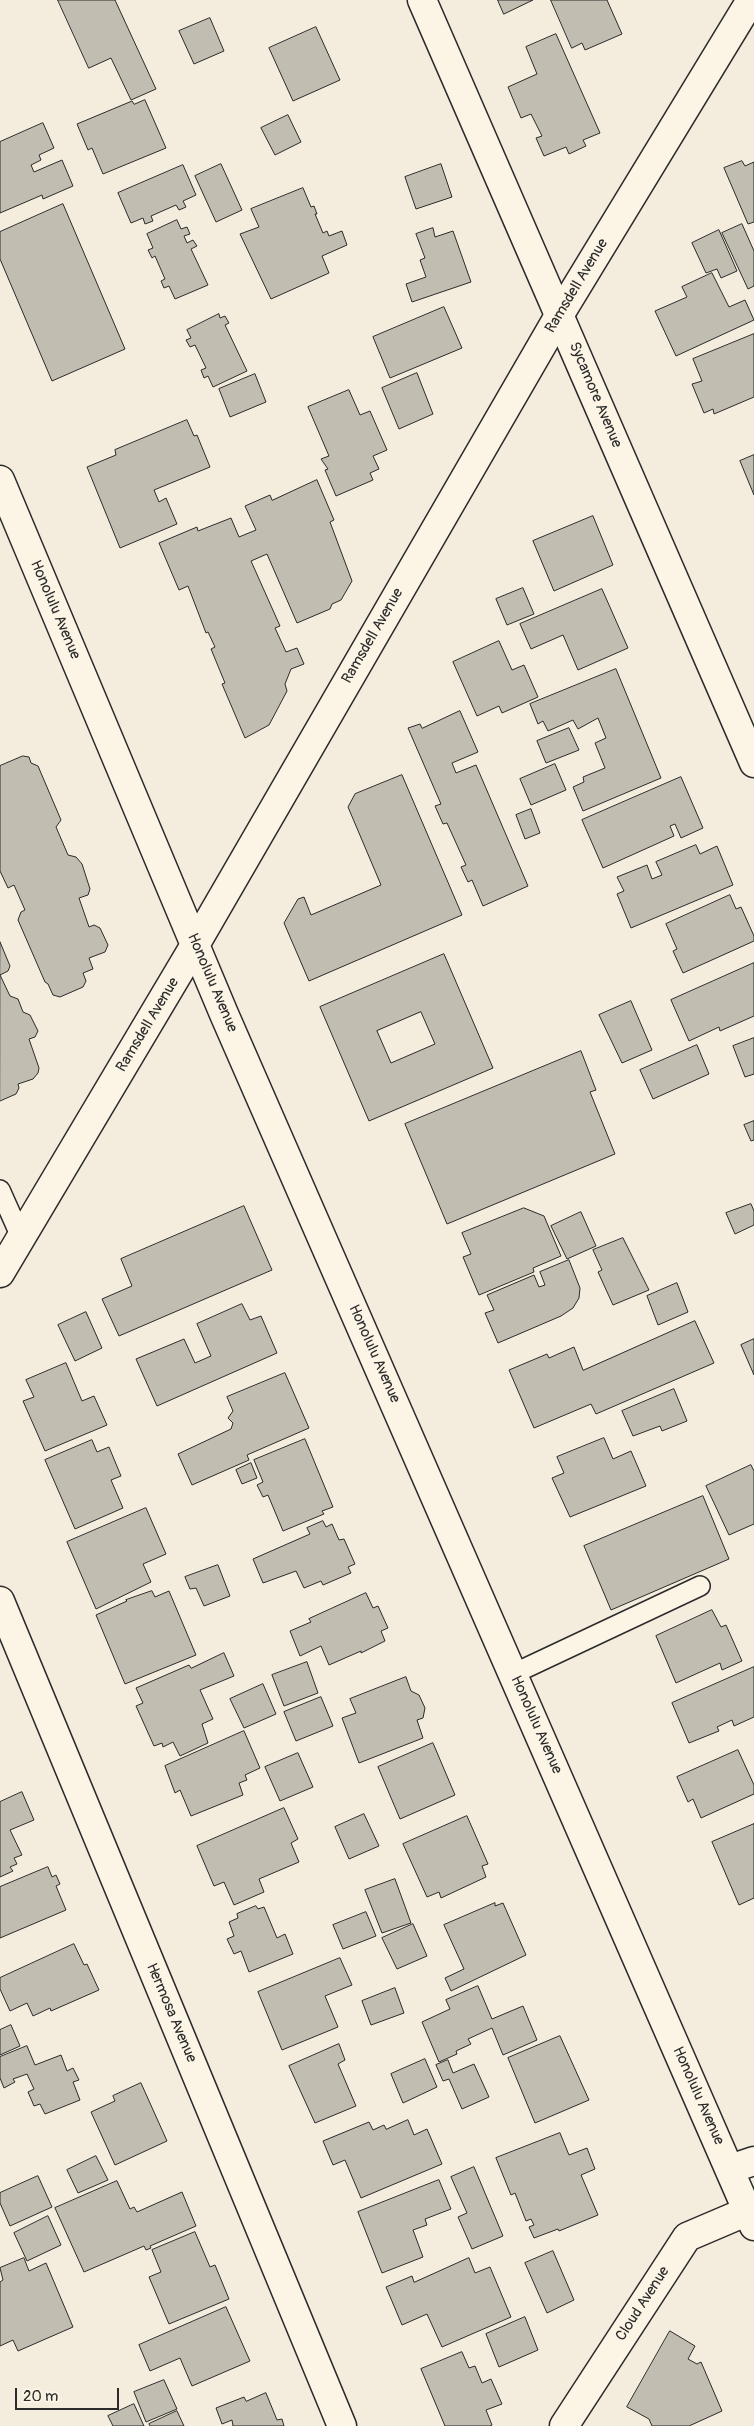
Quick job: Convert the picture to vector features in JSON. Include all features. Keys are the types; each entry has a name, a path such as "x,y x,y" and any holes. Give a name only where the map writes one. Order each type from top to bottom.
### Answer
{"street":[{"name":"Sycamore Avenue","path":"422,0 754,763"},
{"name":"Ramsdell Avenue","path":"0,1273 196,945 560,314 750,0"},
{"name":"Honolulu Avenue","path":"0,480 196,945 513,1674 742,2165 751,2219"},
{"name":"Hermosa Avenue","path":"0,1601 342,2426"},
{"name":"Cloud Avenue","path":"564,2426 687,2236 751,2219"}],"lane":[{"path":"0,1190 21,1237"},
{"path":"513,1674 700,1586"}],"building":[{"path":"58,0 115,0 156,89 131,100 111,58 89,68"},
{"path":"498,0 533,0 504,14"},
{"path":"551,0 607,0 622,34 585,50 582,43 572,48"},
{"path":"210,18 224,51 194,64 179,31"},
{"path":"316,27 340,80 293,101 269,48"},
{"path":"556,34 600,133 583,140 586,146 569,154 566,147 544,156 536,138 542,136 531,114 521,118 508,87 537,74 526,47"},
{"path":"145,100 166,148 103,174 92,148 88,150 77,124 132,101 134,104"},
{"path":"288,115 301,142 275,155 261,128"},
{"path":"43,123 54,148 39,155 41,160 31,165 34,172 62,160 73,186 43,199 42,195 0,213 0,142"},
{"path":"742,161 745,166 754,162 754,222 748,224 724,168"},
{"path":"221,164 242,210 216,222 195,176"},
{"path":"441,164 452,197 416,209 405,177"},
{"path":"183,165 196,195 183,201 186,207 179,210 176,205 151,216 153,221 145,224 143,218 131,223 118,193"},
{"path":"303,188 311,207 314,206 317,214 315,214 323,233 327,231 329,236 342,231 347,245 322,256 329,273 271,299 240,234 259,227 251,209"},
{"path":"63,204 125,349 52,381 0,259 0,232"},
{"path":"177,220 181,229 187,227 190,234 184,236 187,243 193,240 197,246 191,249 208,285 175,299 169,286 164,288 161,281 165,279 155,256 152,258 148,250 153,248 147,234"},
{"path":"742,224 754,251 754,286 748,289 722,233"},
{"path":"433,228 435,237 453,231 471,282 412,302 406,284 426,277 420,260 425,258 416,234"},
{"path":"719,230 737,271 721,278 717,269 706,273 692,243"},
{"path":"712,273 729,307 745,300 754,320 676,356 655,311 687,297 682,287"},
{"path":"444,307 462,348 390,378 373,337"},
{"path":"219,314 220,318 225,316 229,323 225,325 247,371 213,387 208,376 204,378 201,370 206,368 195,345 190,347 186,340 191,338 187,330"},
{"path":"754,334 754,397 714,414 713,409 704,413 692,384 702,381 693,359"},
{"path":"417,373 433,414 399,429 382,388"},
{"path":"255,374 266,402 230,417 219,389"},
{"path":"349,390 360,415 370,411 387,450 373,456 379,469 370,473 373,480 336,496 325,470 328,469 321,459 329,456 308,407"},
{"path":"187,420 194,436 197,435 210,467 154,490 159,502 166,498 177,524 120,548 87,467 116,455 115,450"},
{"path":"754,455 754,495 740,461"},
{"path":"317,480 334,520 330,522 352,581 341,600 332,604 330,609 297,623 267,554 251,561 280,626 275,628 286,652 297,648 304,664 291,669 285,684 287,691 269,725 245,738 222,684 225,683 211,649 215,647 208,632 206,633 188,586 179,590 159,543 197,527 198,531 231,518 239,537 256,530 245,506 270,495 272,500"},
{"path":"593,516 613,565 554,591 533,541"},
{"path":"523,588 534,614 507,625 496,599"},
{"path":"602,589 628,648 578,670 563,635 531,649 520,624"},
{"path":"499,641 512,670 524,665 538,697 502,713 499,706 477,716 453,662"},
{"path":"616,669 661,778 583,811 573,787 584,782 583,777 605,768 595,743 606,738 598,718 578,729 573,720 548,731 543,721 538,724 530,704"},
{"path":"460,711 478,752 452,763 456,773 476,765 528,886 483,906 472,880 468,882 461,867 466,865 447,823 443,824 435,806 441,804 408,728 420,724 422,728"},
{"path":"569,728 579,750 546,763 537,741"},
{"path":"23,756 29,757 31,763 38,766 61,820 56,827 68,855 76,857 82,864 90,889 88,895 79,898 89,927 94,925 100,928 108,945 105,952 89,958 93,969 83,973 86,981 83,987 60,997 53,995 48,984 45,982 18,920 21,912 25,910 14,885 8,888 0,871 0,766"},
{"path":"555,764 566,790 531,805 520,779"},
{"path":"402,775 462,915 309,981 284,923 298,899 304,897 311,915 381,885 348,807 355,794"},
{"path":"681,777 703,828 681,838 675,824 670,826 674,836 603,868 582,820"},
{"path":"531,809 540,833 525,839 516,815"},
{"path":"696,845 700,854 717,846 733,885 631,928 617,894 624,891 617,877 647,865 652,879 662,875 656,862"},
{"path":"730,895 736,909 741,907 754,936 754,941 683,973 673,951 677,949 666,924"},
{"path":"0,942 10,966 8,971 0,975"},
{"path":"444,954 493,1068 369,1121 320,1007","holes":["421,1012 435,1044 391,1063 377,1031"]},
{"path":"754,963 754,1016 720,1031 719,1027 689,1041 671,1000"},
{"path":"0,975 10,996 18,999 23,1012 30,1015 38,1031 35,1037 29,1039 39,1068 38,1073 33,1079 18,1084 19,1088 16,1094 0,1101"},
{"path":"631,1001 652,1050 622,1063 599,1015"},
{"path":"754,1038 754,1074 745,1077 733,1046"},
{"path":"697,1045 709,1074 653,1099 640,1070"},
{"path":"581,1051 596,1090 590,1092 615,1154 447,1224 405,1124"},
{"path":"754,1121 754,1140 751,1141 744,1125"},
{"path":"751,1204 754,1211 754,1225 735,1234 726,1213"},
{"path":"244,1206 272,1270 119,1336 102,1299 132,1286 121,1259"},
{"path":"524,1208 544,1216 561,1256 533,1268 534,1272 479,1295 463,1257 471,1254 462,1233"},
{"path":"581,1212 596,1246 567,1259 551,1226"},
{"path":"623,1238 649,1290 613,1305 598,1272 602,1270 593,1250"},
{"path":"569,1260 580,1288 579,1298 573,1308 561,1316 498,1343 485,1313 494,1310 487,1295 534,1275 539,1287 545,1285 540,1272"},
{"path":"677,1283 688,1312 658,1325 647,1296"},
{"path":"242,1304 250,1320 261,1316 277,1353 157,1406 136,1359 184,1339 195,1363 211,1356 197,1324"},
{"path":"86,1312 102,1348 75,1361 58,1325"},
{"path":"695,1321 714,1363 596,1414 591,1404 534,1428 509,1370 547,1354 549,1358 574,1347 583,1370"},
{"path":"754,1339 754,1375 741,1345"},
{"path":"66,1363 82,1401 94,1396 107,1425 45,1451 23,1401 34,1397 26,1380"},
{"path":"285,1373 309,1428 247,1455 249,1460 192,1485 178,1454 231,1429 233,1423 228,1418 233,1411 227,1397"},
{"path":"674,1389 687,1421 662,1431 660,1426 633,1436 622,1411"},
{"path":"604,1438 613,1459 631,1451 646,1486 570,1517 552,1478 564,1473 557,1457"},
{"path":"305,1439 333,1507 322,1511 324,1514 283,1531 268,1495 263,1497 257,1485 263,1482 254,1460"},
{"path":"92,1440 97,1452 109,1447 121,1476 111,1480 123,1508 75,1529 45,1460"},
{"path":"251,1463 257,1478 242,1484 236,1470"},
{"path":"751,1465 754,1471 754,1524 729,1535 706,1486"},
{"path":"703,1496 729,1559 611,1610 584,1546"},
{"path":"146,1508 166,1554 143,1564 151,1582 96,1609 67,1542"},
{"path":"323,1521 326,1527 332,1524 339,1540 344,1539 355,1564 348,1567 351,1573 323,1585 321,1581 304,1588 296,1571 263,1583 253,1559 310,1534 307,1528"},
{"path":"218,1565 230,1596 204,1606 196,1588 190,1589 185,1577"},
{"path":"152,1591 155,1597 169,1591 196,1655 125,1684 96,1615 126,1600"},
{"path":"366,1593 373,1608 378,1606 388,1628 381,1631 385,1641 361,1653 361,1651 329,1665 321,1646 300,1656 290,1631 311,1622 309,1619"},
{"path":"712,1610 721,1627 726,1625 742,1661 722,1670 720,1663 676,1683 656,1636"},
{"path":"224,1653 234,1676 200,1690 213,1719 202,1724 208,1743 180,1756 173,1742 163,1747 162,1743 154,1746 136,1706 143,1703 136,1688 189,1665 191,1668"},
{"path":"307,1662 318,1693 284,1706 272,1675"},
{"path":"754,1667 754,1717 734,1726 732,1720 717,1727 719,1731 689,1743 672,1703"},
{"path":"406,1677 411,1691 419,1695 425,1708 423,1718 417,1720 423,1738 359,1763 342,1718 356,1713 350,1699"},
{"path":"263,1684 276,1714 244,1728 230,1699"},
{"path":"321,1697 333,1726 296,1741 284,1712"},
{"path":"244,1731 260,1768 245,1775 247,1780 239,1783 243,1795 191,1816 180,1790 175,1793 165,1766"},
{"path":"433,1743 455,1795 400,1819 378,1767"},
{"path":"738,1750 754,1785 754,1794 701,1818 693,1799 688,1802 677,1777"},
{"path":"298,1753 313,1787 280,1801 265,1767"},
{"path":"22,1792 34,1820 10,1830 22,1855 14,1858 17,1864 10,1867 13,1871 0,1877 0,1802"},
{"path":"284,1808 298,1839 291,1843 299,1862 259,1879 264,1892 234,1905 224,1882 214,1886 197,1846"},
{"path":"364,1814 379,1846 349,1859 335,1827"},
{"path":"467,1816 488,1864 482,1866 486,1877 441,1898 439,1892 427,1897 403,1844"},
{"path":"754,1824 754,1898 739,1905 712,1842"},
{"path":"48,1867 52,1877 56,1875 60,1884 56,1886 66,1910 0,1938 0,1887"},
{"path":"395,1879 411,1923 382,1933 365,1890"},
{"path":"495,1903 495,1906 503,1903 526,1955 451,1991 445,1978 464,1969 444,1925"},
{"path":"256,1906 258,1909 264,1907 277,1938 285,1934 293,1954 249,1972 241,1951 234,1954 227,1939 234,1936 229,1922 238,1918 237,1914"},
{"path":"366,1912 376,1936 343,1949 333,1925"},
{"path":"413,1924 427,1956 397,1969 382,1938"},
{"path":"74,1944 84,1965 87,1964 99,1990 51,2011 50,2008 33,2016 27,2003 10,2011 0,1989 0,1978"},
{"path":"340,1958 352,1985 325,1996 338,2027 282,2050 258,1992"},
{"path":"478,1986 492,2019 523,2006 537,2040 503,2055 492,2028 468,2039 471,2044 456,2051 457,2054 439,2062 422,2022 450,2009 446,2000"},
{"path":"395,1988 404,2013 371,2025 362,2001"},
{"path":"11,2025 20,2046 0,2055 0,2030"},
{"path":"560,2036 589,2100 535,2123 508,2058"},
{"path":"339,2044 345,2060 338,2064 356,2106 315,2123 289,2066"},
{"path":"27,2046 35,2065 61,2055 67,2071 73,2068 79,2080 73,2082 80,2100 45,2114 40,2104 34,2106 28,2092 34,2089 27,2074 13,2079 15,2082 4,2088 0,2078 0,2057"},
{"path":"425,2059 437,2087 403,2103 391,2074"},
{"path":"448,2060 453,2073 474,2064 489,2097 462,2109 449,2079 443,2081 436,2065"},
{"path":"141,2083 167,2141 115,2165 91,2112 115,2101 113,2096"},
{"path":"408,2120 414,2135 427,2129 442,2164 361,2198 345,2160 333,2165 323,2141 369,2122 373,2130 384,2125 386,2129"},
{"path":"560,2133 569,2155 587,2148 595,2169 581,2175 598,2215 559,2231 558,2229 534,2238 529,2227 534,2225 531,2219 526,2221 515,2193 511,2195 496,2158"},
{"path":"96,2156 108,2180 78,2193 67,2170"},
{"path":"474,2167 503,2236 472,2249 458,2217 467,2213 451,2177"},
{"path":"38,2176 52,2207 10,2226 0,2203 0,2193"},
{"path":"439,2180 451,2209 425,2219 427,2225 413,2230 423,2257 382,2273 358,2212"},
{"path":"117,2181 130,2209 134,2207 137,2212 182,2192 196,2226 150,2246 151,2248 146,2250 144,2246 84,2272 55,2208"},
{"path":"48,2216 61,2245 27,2261 14,2233"},
{"path":"195,2232 210,2267 215,2265 229,2299 169,2324 149,2277 161,2272 152,2250"},
{"path":"553,2251 574,2300 547,2313 525,2263"},
{"path":"24,2258 29,2271 46,2263 73,2327 18,2351 13,2340 0,2346 0,2282 3,2280 0,2268"},
{"path":"469,2258 475,2273 490,2267 511,2317 442,2347 427,2314 402,2325 386,2287 412,2276 414,2282"},
{"path":"226,2307 250,2361 192,2386 180,2358 150,2371 139,2345"},
{"path":"525,2317 538,2350 499,2367 486,2334"},
{"path":"670,2331 695,2346 688,2359 697,2364 701,2362 722,2411 689,2426 652,2426 649,2419 627,2407"},
{"path":"462,2352 469,2368 475,2366 482,2383 491,2379 502,2404 486,2410 492,2425 490,2426 445,2426 421,2369"},
{"path":"164,2380 177,2409 146,2422 134,2392"},
{"path":"266,2393 277,2420 282,2419 284,2426 233,2426 232,2420 222,2424 216,2408 244,2397 246,2401"},
{"path":"134,2404 144,2426 113,2426 108,2416"},
{"path":"177,2411 184,2426 150,2426 149,2424"}]}
